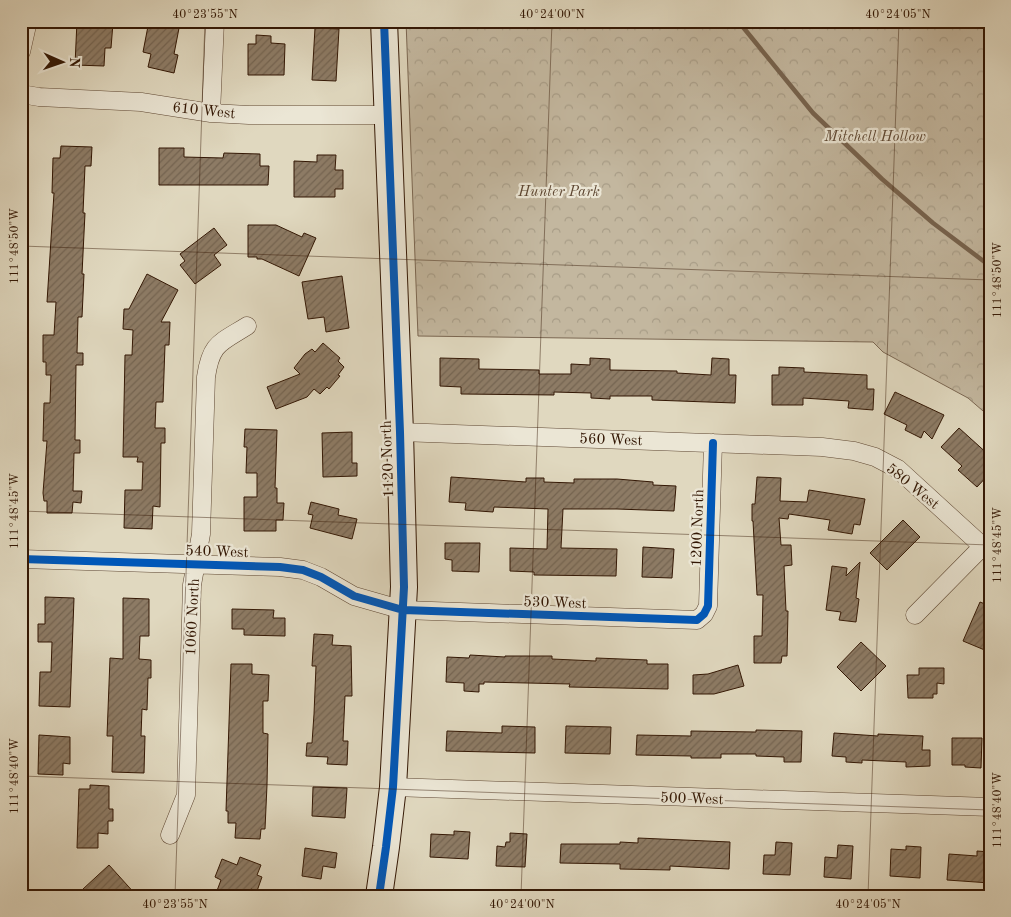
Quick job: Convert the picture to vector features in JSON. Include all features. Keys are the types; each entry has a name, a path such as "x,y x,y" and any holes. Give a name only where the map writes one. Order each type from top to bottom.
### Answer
{"street":[{"path":"21,52 28,21"},
{"path":"211,112 215,21"},
{"name":"1120 North","path":"378,896 393,788 404,561 384,21"},
{"name":"610 West","path":"21,94 39,97 141,102 211,112 249,115 388,115"},
{"name":"1060 North","path":"170,835 186,795 192,585 200,534 208,358 218,344 247,326"},
{"name":"560 West","path":"400,432 822,447"},
{"name":"1200 North","path":"704,614 708,606 709,591 713,442"},
{"name":"580 West","path":"822,447 854,451 868,455 898,469 986,549"},
{"path":"914,615 986,549"},
{"name":"540 West","path":"21,559 280,567 303,570 321,577 354,596 403,610"},
{"name":"530 West","path":"403,610 697,620 704,614"},
{"name":"500 West","path":"393,788 990,807"}],"green space":[{"path":"406,21 990,21 990,417 968,398 883,352 873,342 418,336"}],"building":[{"path":"77,21 113,23 111,48 105,48 104,66 75,65"},
{"path":"149,21 180,23 174,54 178,55 174,73 148,67 151,54 143,52"},
{"path":"315,28 339,29 336,81 312,80"},
{"path":"256,35 271,36 271,43 285,44 284,75 248,75 248,44 256,44"},
{"path":"61,146 92,147 91,166 85,166 82,274 84,274 82,317 78,317 77,353 83,353 83,365 76,365 75,440 80,440 80,453 74,453 73,491 82,491 81,503 73,502 72,513 47,513 47,501 44,501 43,493 47,441 43,441 44,403 50,403 51,375 46,375 46,362 43,362 43,335 54,335 56,302 47,302 54,193 52,193 53,158 60,158"},
{"path":"159,148 184,148 184,157 223,158 224,153 260,154 260,166 269,166 268,185 159,185"},
{"path":"317,155 336,155 335,170 343,170 343,189 335,189 335,197 294,197 294,161 317,162"},
{"path":"248,225 276,225 302,237 304,233 316,238 299,276 262,259 257,259 257,257 248,257"},
{"path":"214,228 227,245 214,255 221,265 195,284 180,265 185,261 180,254"},
{"path":"147,274 178,290 161,322 170,322 169,345 165,345 163,402 156,402 155,428 165,428 165,443 161,443 160,507 153,506 152,529 124,528 125,490 142,490 143,462 137,462 138,457 123,457 125,355 132,355 133,330 123,329 124,309 129,309"},
{"path":"342,276 349,328 326,332 324,317 308,319 302,282"},
{"path":"323,343 340,358 338,361 344,367 338,375 340,376 329,389 327,387 320,394 314,389 307,397 276,409 267,387 300,374 294,368 305,354 312,349 315,352"},
{"path":"440,358 479,359 479,369 539,370 539,374 571,374 571,364 590,365 590,358 610,359 610,370 677,371 677,373 711,375 712,358 729,359 729,375 736,375 735,403 652,400 652,396 610,396 610,399 591,398 591,393 554,392 554,395 461,394 461,387 440,386"},
{"path":"779,367 804,368 804,372 867,375 867,389 874,389 873,410 848,408 849,401 803,398 803,405 772,405 772,375 779,375"},
{"path":"895,392 944,415 932,439 924,431 921,438 905,430 907,425 884,414"},
{"path":"959,428 990,456 990,473 977,487 958,470 962,466 941,447"},
{"path":"245,429 277,430 275,488 277,488 277,503 284,503 283,520 276,520 276,531 244,531 244,497 257,497 257,473 246,473 247,447 244,447"},
{"path":"352,432 352,463 357,463 357,476 323,477 322,433"},
{"path":"451,477 526,482 526,478 544,478 544,482 574,483 574,479 617,479 653,482 653,485 676,486 674,511 563,509 561,548 617,549 616,576 534,575 534,572 510,571 510,548 547,549 548,509 494,507 493,512 465,510 466,503 449,502"},
{"path":"757,477 781,478 780,501 807,502 809,490 865,499 860,525 854,524 852,534 828,530 830,520 789,514 788,519 779,518 781,545 791,545 792,565 784,566 786,611 788,611 787,656 782,656 781,663 754,663 754,636 762,636 763,595 757,595 752,521 752,504 755,504"},
{"path":"311,502 339,509 338,515 357,519 352,539 310,528 313,515 308,514"},
{"path":"903,520 920,537 887,570 870,553"},
{"path":"445,543 480,543 479,572 452,571 452,560 445,559"},
{"path":"643,547 674,549 672,578 642,577"},
{"path":"860,562 856,598 859,599 856,622 839,620 841,612 826,610 832,566 847,568 846,576"},
{"path":"45,597 74,598 70,707 39,706 40,672 51,672 52,642 38,642 38,624 45,624"},
{"path":"123,598 149,599 149,636 140,636 139,659 151,660 151,678 148,678 147,710 142,709 141,736 145,736 144,773 112,772 113,736 107,736 110,658 123,659"},
{"path":"980,602 990,606 990,643 987,651 963,641"},
{"path":"232,609 274,610 273,618 285,618 285,636 244,635 244,629 232,629"},
{"path":"314,634 333,635 332,645 351,646 352,696 345,696 343,741 348,741 347,765 327,764 328,757 306,756 307,743 312,743 314,714 316,666 312,666"},
{"path":"861,642 886,666 861,691 837,667"},
{"path":"470,655 505,657 552,656 552,659 596,661 596,658 647,660 647,664 668,664 668,689 569,687 570,684 484,682 484,684 479,684 479,692 464,691 464,683 446,682 447,657 469,658"},
{"path":"231,664 252,664 252,674 269,675 268,701 263,701 263,733 268,734 267,785 265,829 261,829 260,839 235,838 236,823 228,823 228,811 226,811"},
{"path":"738,665 744,686 714,694 693,694 693,675 708,674"},
{"path":"919,668 944,668 944,684 937,683 937,694 933,694 933,698 908,698 907,675 919,675"},
{"path":"502,726 535,727 535,753 446,751 447,731 502,733"},
{"path":"566,726 611,727 610,754 565,753"},
{"path":"756,730 802,731 801,762 784,762 784,757 756,756 756,754 721,754 721,758 636,755 637,735 691,736 691,731 756,732"},
{"path":"834,733 878,736 878,734 923,736 922,750 930,750 930,766 906,767 906,762 862,760 862,763 846,762 846,757 832,756"},
{"path":"39,735 70,737 70,764 63,763 63,775 38,774"},
{"path":"952,738 982,738 981,768 952,765"},
{"path":"90,785 109,786 109,809 113,809 113,821 108,821 108,834 98,833 98,848 77,848 79,789 90,789"},
{"path":"313,787 347,788 345,818 312,816"},
{"path":"454,831 470,832 468,859 430,857 431,834 454,835"},
{"path":"510,833 527,834 525,867 496,866 497,846 505,847 506,842 510,842"},
{"path":"638,838 730,842 729,869 670,866 670,870 620,869 620,864 560,863 561,844 638,843"},
{"path":"776,842 792,843 790,875 763,874 764,855 775,855"},
{"path":"838,845 853,846 851,879 824,877 825,857 837,858"},
{"path":"906,846 921,847 920,878 890,876 891,849 906,850"},
{"path":"305,848 337,853 335,868 323,866 321,879 302,876"},
{"path":"977,851 990,852 990,883 947,880 949,854 977,856"},
{"path":"240,857 261,865 257,875 262,877 257,891 251,889 248,896 215,896 221,880 215,877 222,859 237,865"},
{"path":"109,865 137,896 89,896 83,889"}],"waterway":[{"path":"738,21 813,113 882,179 933,223 990,266"}],"cycle path":[{"path":"379,896 393,787 404,587 384,21"},
{"path":"21,559 280,567 303,570 321,577 354,596 403,610 697,620 704,614 708,606 713,443"}],"park label":[{"name":"Mitchell Hollow","path":"875,136"},
{"name":"Hunter Park","path":"559,191"}]}
